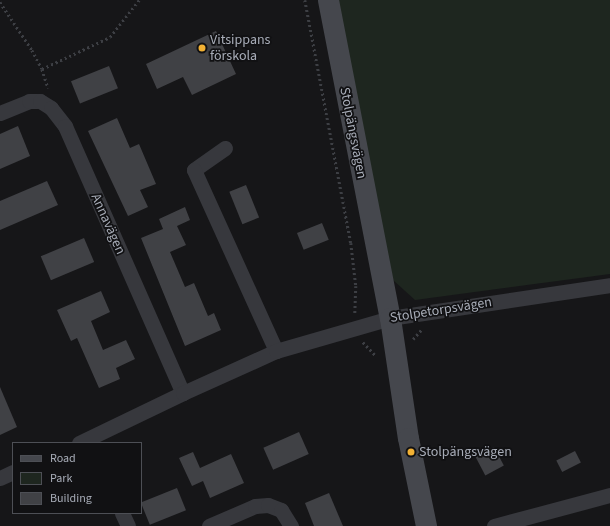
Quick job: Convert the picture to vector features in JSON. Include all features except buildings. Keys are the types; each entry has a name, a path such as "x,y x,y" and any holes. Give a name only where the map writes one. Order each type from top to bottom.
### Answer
{"main road":[{"name":"Stolpängsvägen","path":"328,0 390,318 408,438 426,526"}],"street":[{"path":"0,113 29,101 40,101 51,108"},
{"name":"Annavägen","path":"51,108 65,126 182,393"},
{"path":"225,148 194,170 276,351"},
{"name":"Stolpetorpsvägen","path":"85,442 182,393 276,351 390,318 610,285"},
{"path":"0,478 12,472"},
{"path":"494,526 610,495"},
{"path":"209,526 255,506 268,506 281,510 291,526"},
{"path":"122,514 128,526"}],"path":[{"path":"42,69 110,37 139,0"},
{"path":"305,0 351,243 356,286 354,316 365,345 380,361"},
{"path":"0,2 17,24 42,69 51,108"}],"green space":[{"path":"335,0 610,0 610,274 415,300 393,280"}],"place":[{"name":"Vitsippans förskola","path":"202,48"},
{"name":"Stolpängsvägen","path":"411,452"}]}
